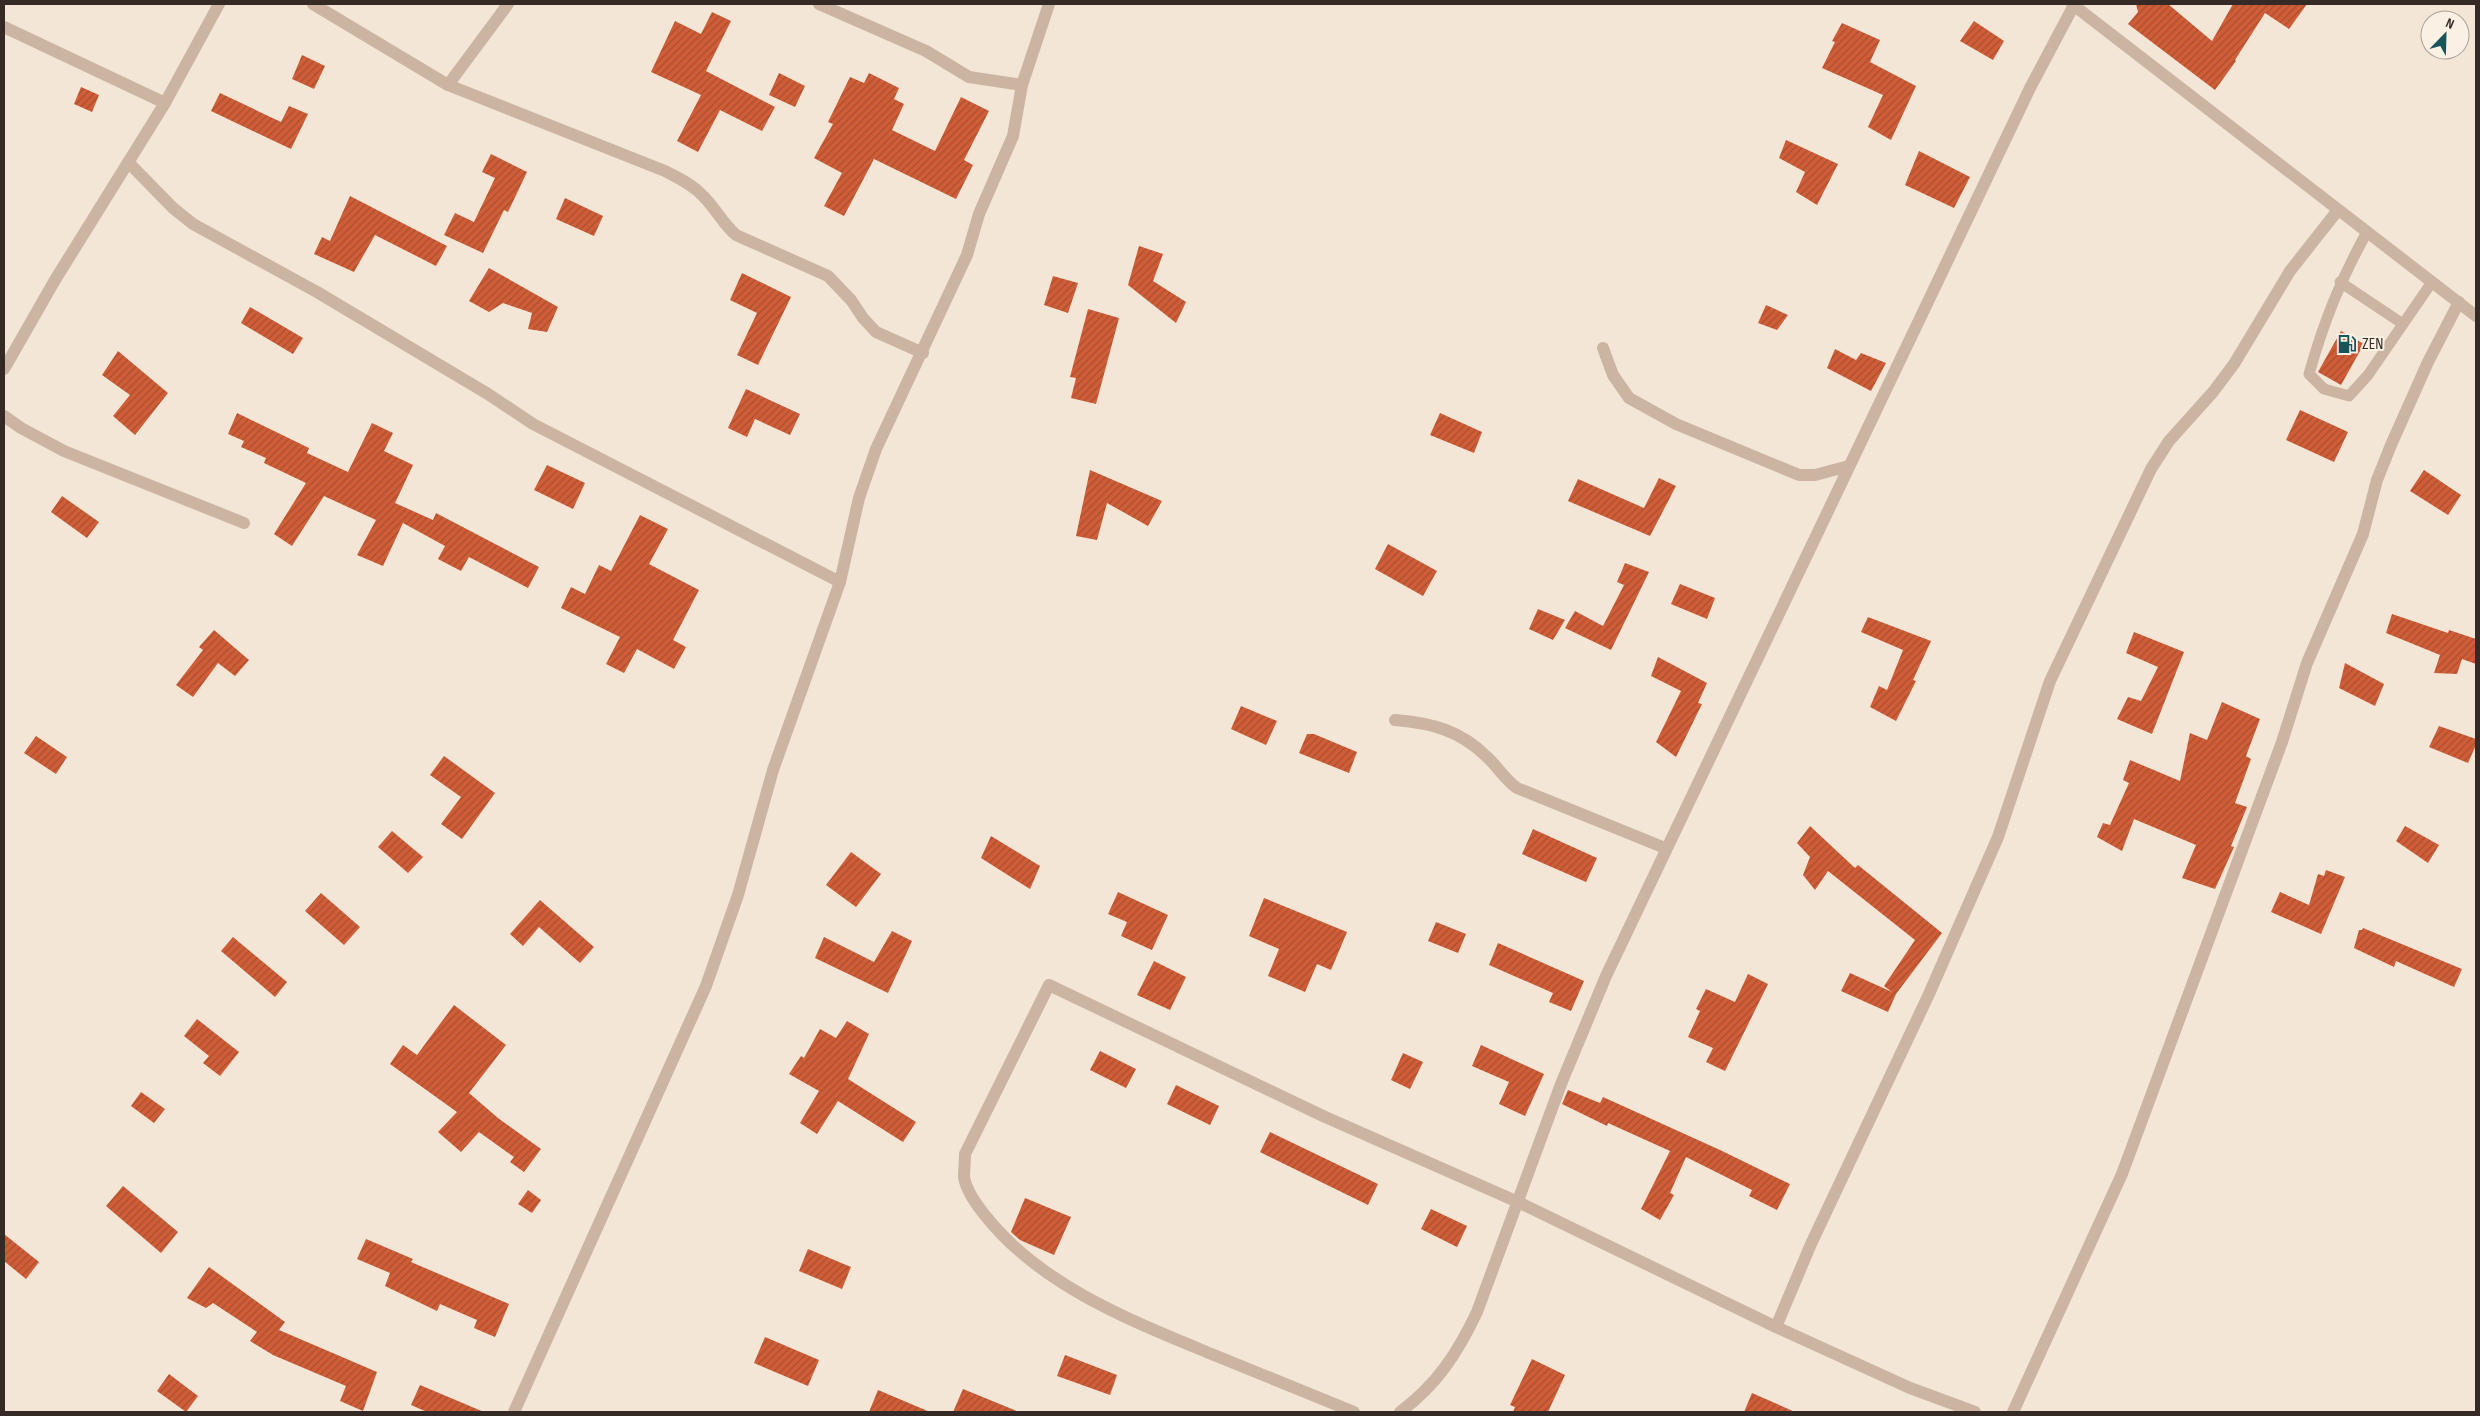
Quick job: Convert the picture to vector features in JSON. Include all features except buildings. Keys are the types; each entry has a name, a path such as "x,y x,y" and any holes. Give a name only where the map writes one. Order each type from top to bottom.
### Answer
{"street":[{"path":"4,369 55,280 165,103 219,4"},
{"path":"314,4 448,86 665,171 691,185 704,196 726,226 736,234 828,276 851,300 863,318 876,332 902,346 923,353"},
{"path":"448,86 508,4"},
{"path":"819,4 926,51 968,77 1022,85"},
{"path":"514,1412 706,986 738,895 773,770 840,582 859,498 874,457 923,353 937,316 950,293 967,255 979,214 1013,136 1022,85 1050,4"},
{"path":"1400,1412 1429,1389 1453,1359 1477,1312 1561,1084 1606,976 1665,848 2030,88 2073,5 2476,316"},
{"path":"4,27 165,103"},
{"path":"128,163 173,208 193,224 317,292 488,394 533,424 840,582"},
{"path":"1776,1327 1811,1244 1929,994 1998,837 2050,680 2151,469 2168,441 2213,392 2234,364 2290,271 2338,210"},
{"path":"2013,1412 2122,1174 2276,758 2307,663 2363,534 2377,480 2428,362 2459,302"},
{"path":"1604,348 1612,376 1629,398 1676,424 1799,475 1815,474 1849,466"},
{"path":"4,416 21,428 64,451 244,523"},
{"path":"1395,720 1426,722 1442,727 1466,740 1487,756 1517,788 1665,848"},
{"path":"1354,1412 1182,1342 1084,1296 1053,1277 1017,1250 995,1228 975,1201 964,1178 965,1154 1049,985 1323,1116 1518,1202 1776,1327 1910,1388 1975,1412"}],"lane":[{"path":"2367,232 2340,282 2322,326 2309,374 2324,389 2349,396 2368,375 2432,282"},
{"path":"2340,282 2403,324"}],"place":[{"name":"ZEN","path":"2347,344"}]}
